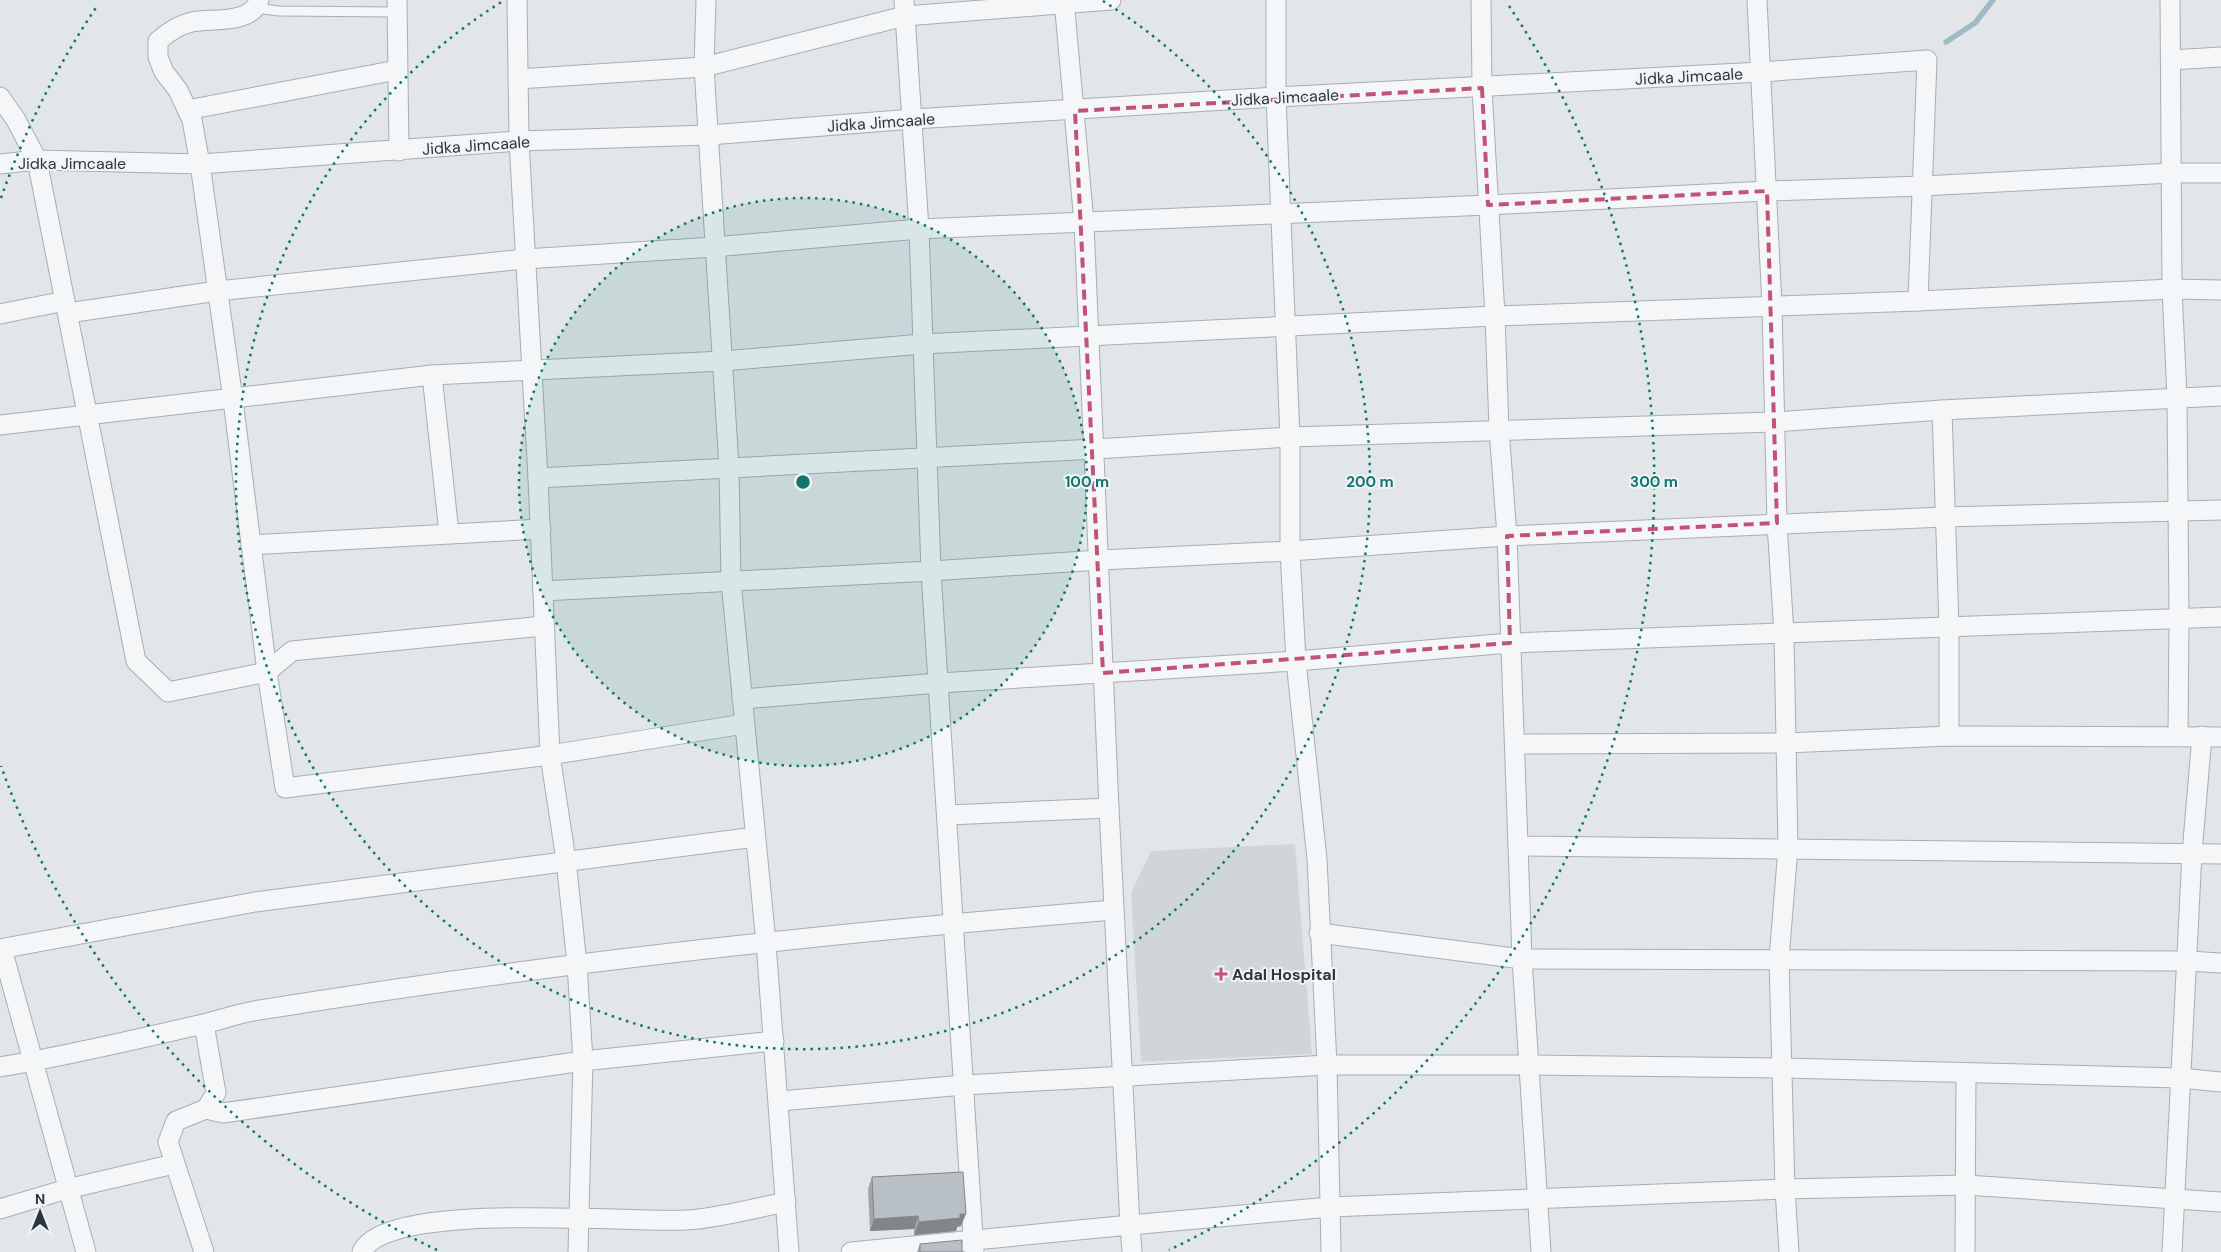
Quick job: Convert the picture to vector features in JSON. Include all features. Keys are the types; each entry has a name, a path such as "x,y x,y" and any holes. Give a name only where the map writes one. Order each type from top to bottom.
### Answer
{"street":[{"path":"517,0 519,141 530,369 541,529 550,755 566,860 577,964 583,1060 578,1252"},
{"path":"706,0 704,67 729,467 731,581 780,1101 789,1252"},
{"path":"518,79 704,67 904,8 1111,0"},
{"path":"1276,0 1276,97 1290,437 1290,551 1296,661 1317,859 1319,932 1327,1065 1331,1252"},
{"path":"1481,0 1482,88 1495,316 1499,429 1507,536 1510,643 1516,744 1522,959 1541,1252"},
{"path":"1757,0 1772,306 1777,524 1784,634 1788,848 1779,959 1784,1068 1785,1188 1789,1252"},
{"path":"2170,0 2172,290 2177,397 2178,736"},
{"path":"1064,2 1084,223 1100,560 1109,808 1132,1252"},
{"path":"257,4 240,16 192,22 172,30 158,41 158,57 178,90 192,120 200,164 216,291 233,400 267,672 285,788 550,755 744,724"},
{"path":"397,6 400,151"},
{"path":"904,8 919,229 931,572 974,1246"},
{"path":"2171,60 2221,57"},
{"name":"Jidka Jimcaale","path":"0,164 37,160 200,164 519,141 709,135 913,119 1075,111 1276,97 1482,88 1761,72 1928,60 1922,186"},
{"path":"187,110 397,70"},
{"path":"0,97 16,120 37,160 136,661 168,692 267,672 292,651 544,626"},
{"path":"0,314 525,259 714,247 919,229 1767,191 1922,186 2172,173 2221,173"},
{"path":"1918,301 1922,186"},
{"path":"0,425 233,400 432,375 723,361 922,344 1495,316 2172,290 2221,290"},
{"path":"432,375 449,532"},
{"path":"538,478 1290,437 1499,429 1774,422 1942,410 2221,396"},
{"path":"1942,410 1949,627 1949,736"},
{"path":"544,591 931,572 1507,536 1944,517 2221,510"},
{"path":"251,545 449,532 541,529"},
{"path":"742,698 939,683 1296,661 1510,643 1784,634 2179,617 2221,617"},
{"path":"1516,744 1786,743 1949,736 2221,737"},
{"path":"2172,1252 2192,852 2202,736"},
{"path":"947,815 1109,808"},
{"path":"86,1252 1,949 255,902 566,860 755,837"},
{"path":"1518,846 2192,852 2221,854"},
{"path":"0,1067 32,1062 259,1010 577,964 954,923 1114,910"},
{"path":"1319,932 1522,959 2188,961 2221,963"},
{"path":"204,1024 216,1093 206,1109"},
{"path":"204,1252 168,1142 176,1121 206,1109 223,1113 583,1060 774,1041"},
{"path":"780,1101 964,1085 1327,1065 1784,1068 2180,1078 2221,1082"},
{"path":"1965,1252 1966,1073"},
{"path":"0,1209 67,1189 174,1164"},
{"path":"851,1252 974,1246 1130,1225 1330,1207 1785,1188 1966,1185 2221,1202"},
{"path":"362,1252 364,1247 380,1234 409,1225 461,1220 579,1218 687,1220 786,1202"}],"lane":[{"path":"257,4 279,11 397,6"}],"highlighted area":[{"path":"1482,88 1488,205 1767,191 1777,523 1507,536 1510,643 1103,673 1075,111"}],"shaded area":[{"name":"Adal Hospital","path":"1295,844 1312,1054 1141,1062 1131,893 1151,851"}],"building":[{"path":"963,1172 966,1214 960,1214 960,1218 919,1222 918,1216 874,1219 872,1177"},
{"path":"962,1240 962,1252 920,1252 920,1244"}],"waterway":[{"path":"1946,42 1975,23 1993,0"}],"place":[{"name":"Adal Hospital","path":"1221,974"}]}
